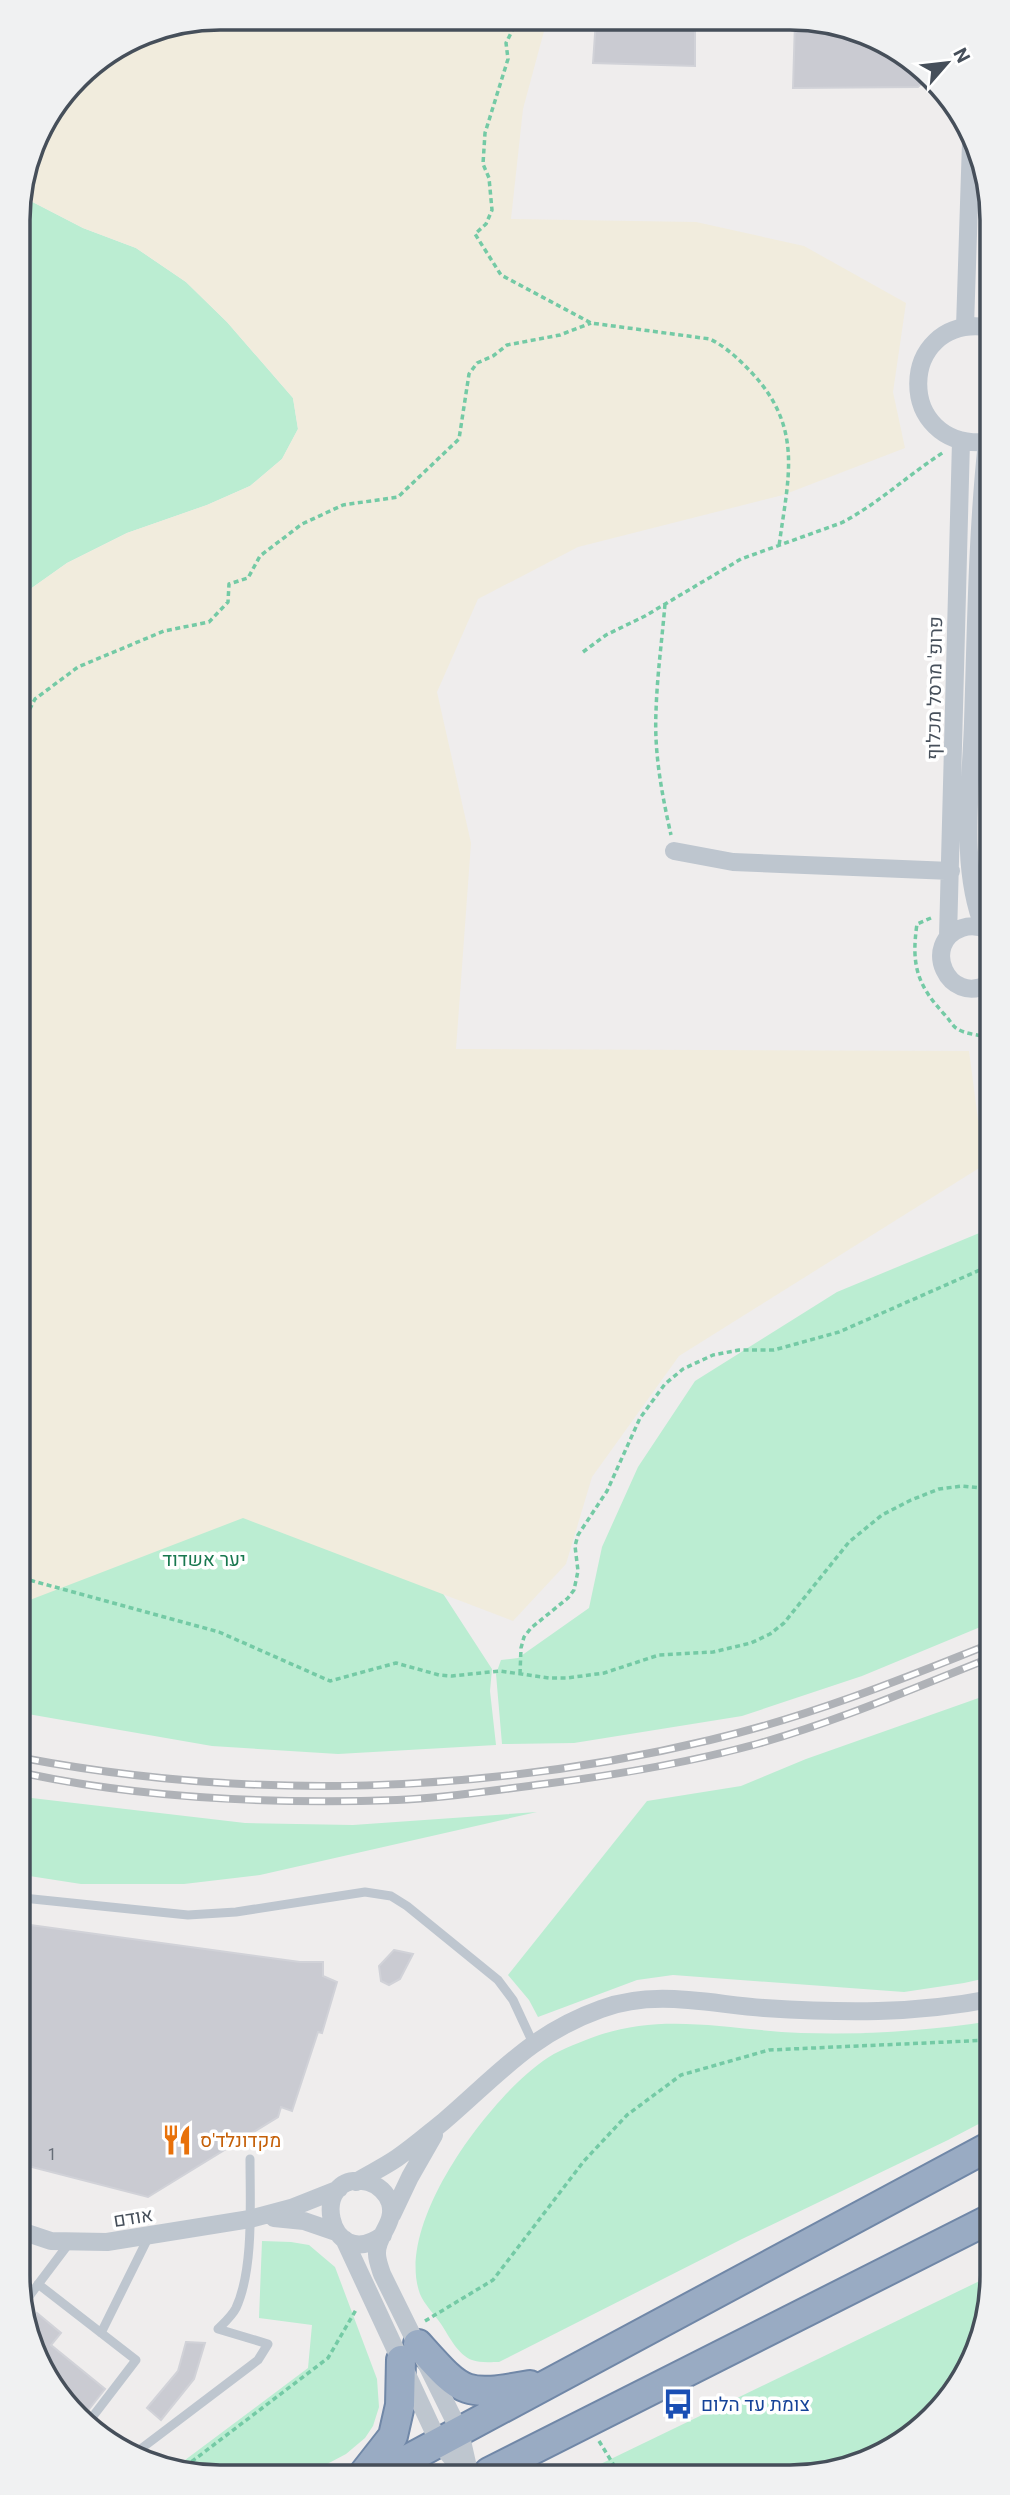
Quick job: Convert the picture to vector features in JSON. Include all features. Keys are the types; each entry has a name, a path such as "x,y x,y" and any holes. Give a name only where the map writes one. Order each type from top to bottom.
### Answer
{"highway":[{"path":"398,2465 980,2151"},
{"path":"503,2465 980,2224"},
{"path":"410,2345 462,2388 478,2392 554,2381"},
{"path":"370,2465 393,2436 410,2345"}],"street":[{"path":"965,327 970,160"},
{"path":"980,327 965,327 936,340 919,367 917,382 921,405 934,426 961,441 980,442"},
{"name":"פרופ' מרסל מכלוף","path":"961,441 951,871 948,936 941,956 947,976 954,983 964,988 980,987"},
{"name":"פרופ' מרסל מכלוף","path":"980,507 969,831 972,891 980,918"},
{"path":"674,850 733,862 951,871"},
{"path":"948,936 965,927 980,928"},
{"path":"410,2345 369,2289 332,2224 330,2206 339,2189 397,2159 533,2043 603,2008 659,1997 761,2008 867,2012 937,2009 980,2001"},
{"path":"391,2215 416,2166 444,2121"},
{"path":"356,2182 365,2181 382,2190 391,2206 390,2222 376,2253 410,2345 464,2465"},
{"name":"אודם","path":"30,2234 51,2241 70,2242 107,2242 149,2236 250,2219 291,2208 339,2189"},
{"name":"אודם","path":"250,2219 286,2217 340,2235"},
{"path":"340,2235 360,2244 376,2240 383,2235"}],"lane":[{"path":"30,1899 188,1915 236,1912 365,1892 391,1896 498,1980 513,2000 533,2043"},
{"path":"142,2448 258,2360 268,2344 218,2329 235,2311 243,2289 250,2219 250,2159"},
{"path":"101,2333 149,2236"},
{"path":"31,2294 70,2242"},
{"path":"38,2284 136,2360 93,2417"}],"path":[{"path":"512,30 506,43 508,59 485,133 483,164 489,178 492,210 486,224 475,234 501,275 591,323 710,340 723,345 763,385 778,407 788,441 787,485 779,546"},
{"path":"30,709 35,699 78,667 164,631 209,622 228,602 229,584 248,578 260,556 302,524 343,505 398,497 459,439 469,374 477,363 493,356 507,345 560,335 591,323"},
{"path":"583,652 606,635 665,604 741,558 853,517 961,441"},
{"path":"665,604 656,742 663,798 674,850"},
{"path":"520,1674 524,1637 574,1590 577,1581 575,1546 578,1535 607,1491 640,1418 665,1384 683,1369 713,1355 739,1350 774,1350 839,1332 980,1270"},
{"path":"30,1580 219,1632 330,1681 397,1663 452,1676 493,1671 549,1678 588,1676 659,1655 713,1652 751,1643 770,1634 784,1623 849,1542 882,1515 939,1489 962,1486 980,1488"},
{"path":"410,2345 493,2280 584,2161 627,2115 681,2076 769,2050 980,2040"},
{"path":"190,2463 328,2358 369,2289"},
{"path":"587,2423 614,2465"}],"green space":[{"path":"31,201 83,228 136,248 186,282 227,322 293,398 298,429 282,459 250,486 207,505 127,533 67,563 30,589"},
{"path":"980,1233 980,1627 862,1676 742,1716 574,1743 502,1744 496,1674 501,1660 518,1658 589,1608 602,1547 638,1467 695,1381 837,1292"},
{"name":"יער אשדוד","path":"236,1275 492,1669 490,1691 496,1745 338,1754 212,1746 30,1714 30,1390 44,1366"},
{"path":"980,1698 980,1979 904,1992 673,1975 637,1980 538,2017 529,2000 508,1975 647,1801 741,1786 806,1759"},
{"path":"30,1798 245,1823 353,1825 537,1812 260,1875 184,1884 81,1884 30,1876"},
{"path":"980,2022 980,2123 948,2140 742,2239 499,2362 475,2361 462,2354 422,2298 416,2265 421,2233 433,2200 473,2133 497,2104 521,2079 560,2051 591,2038 643,2025 695,2024 801,2033 873,2033"},
{"path":"262,2241 309,2245 335,2267 377,2379 379,2407 373,2426 365,2438 346,2454 325,2465 220,2465 183,2462 308,2368 312,2325 259,2318"},
{"path":"980,2281 977,2312 966,2348 941,2391 925,2410 906,2426 863,2451 815,2464 598,2465"}],"sand":[{"path":"220,30 544,30 523,109 511,219 696,222 804,246 906,303 893,392 905,448 783,495 578,547 478,599 437,692 471,843 456,1049 969,1051 980,1135 980,1168 679,1356 592,1477 566,1564 513,1621 243,1518 30,1600 30,589 67,563 127,533 207,505 250,486 282,459 298,429 293,398 227,322 186,282 136,248 83,228 31,201 44,147 62,114 85,85 114,62 147,44 183,33"}],"building":[{"path":"595,30 695,30 695,66 593,63"},
{"path":"795,30 827,33 874,49 912,74 912,87 793,88"},
{"path":"30,1925 300,1962 323,1962 323,1976 337,1982 322,2033 318,2032 292,2111 281,2107 278,2117 148,2197 30,2167"},
{"path":"394,1950 413,1954 400,1979 389,1985 381,1981 379,1966"},
{"path":"37,2313 61,2333 51,2345 105,2389 87,2412 55,2370 44,2348 34,2316"},
{"path":"186,2342 205,2343 194,2379 161,2420 147,2408 178,2371"}],"railway":[{"path":"30,1759 108,1772 194,1781 280,1785 453,1781 540,1772 625,1758 746,1731 852,1697 980,1648"},
{"path":"30,1774 115,1789 208,1798 303,1801 434,1798 625,1772 757,1744 845,1715 980,1662"}],"place":[{"name":"מקדונלד'ס","path":"177,2140"},
{"name":"צומת עד הלום","path":"678,2404"}]}
